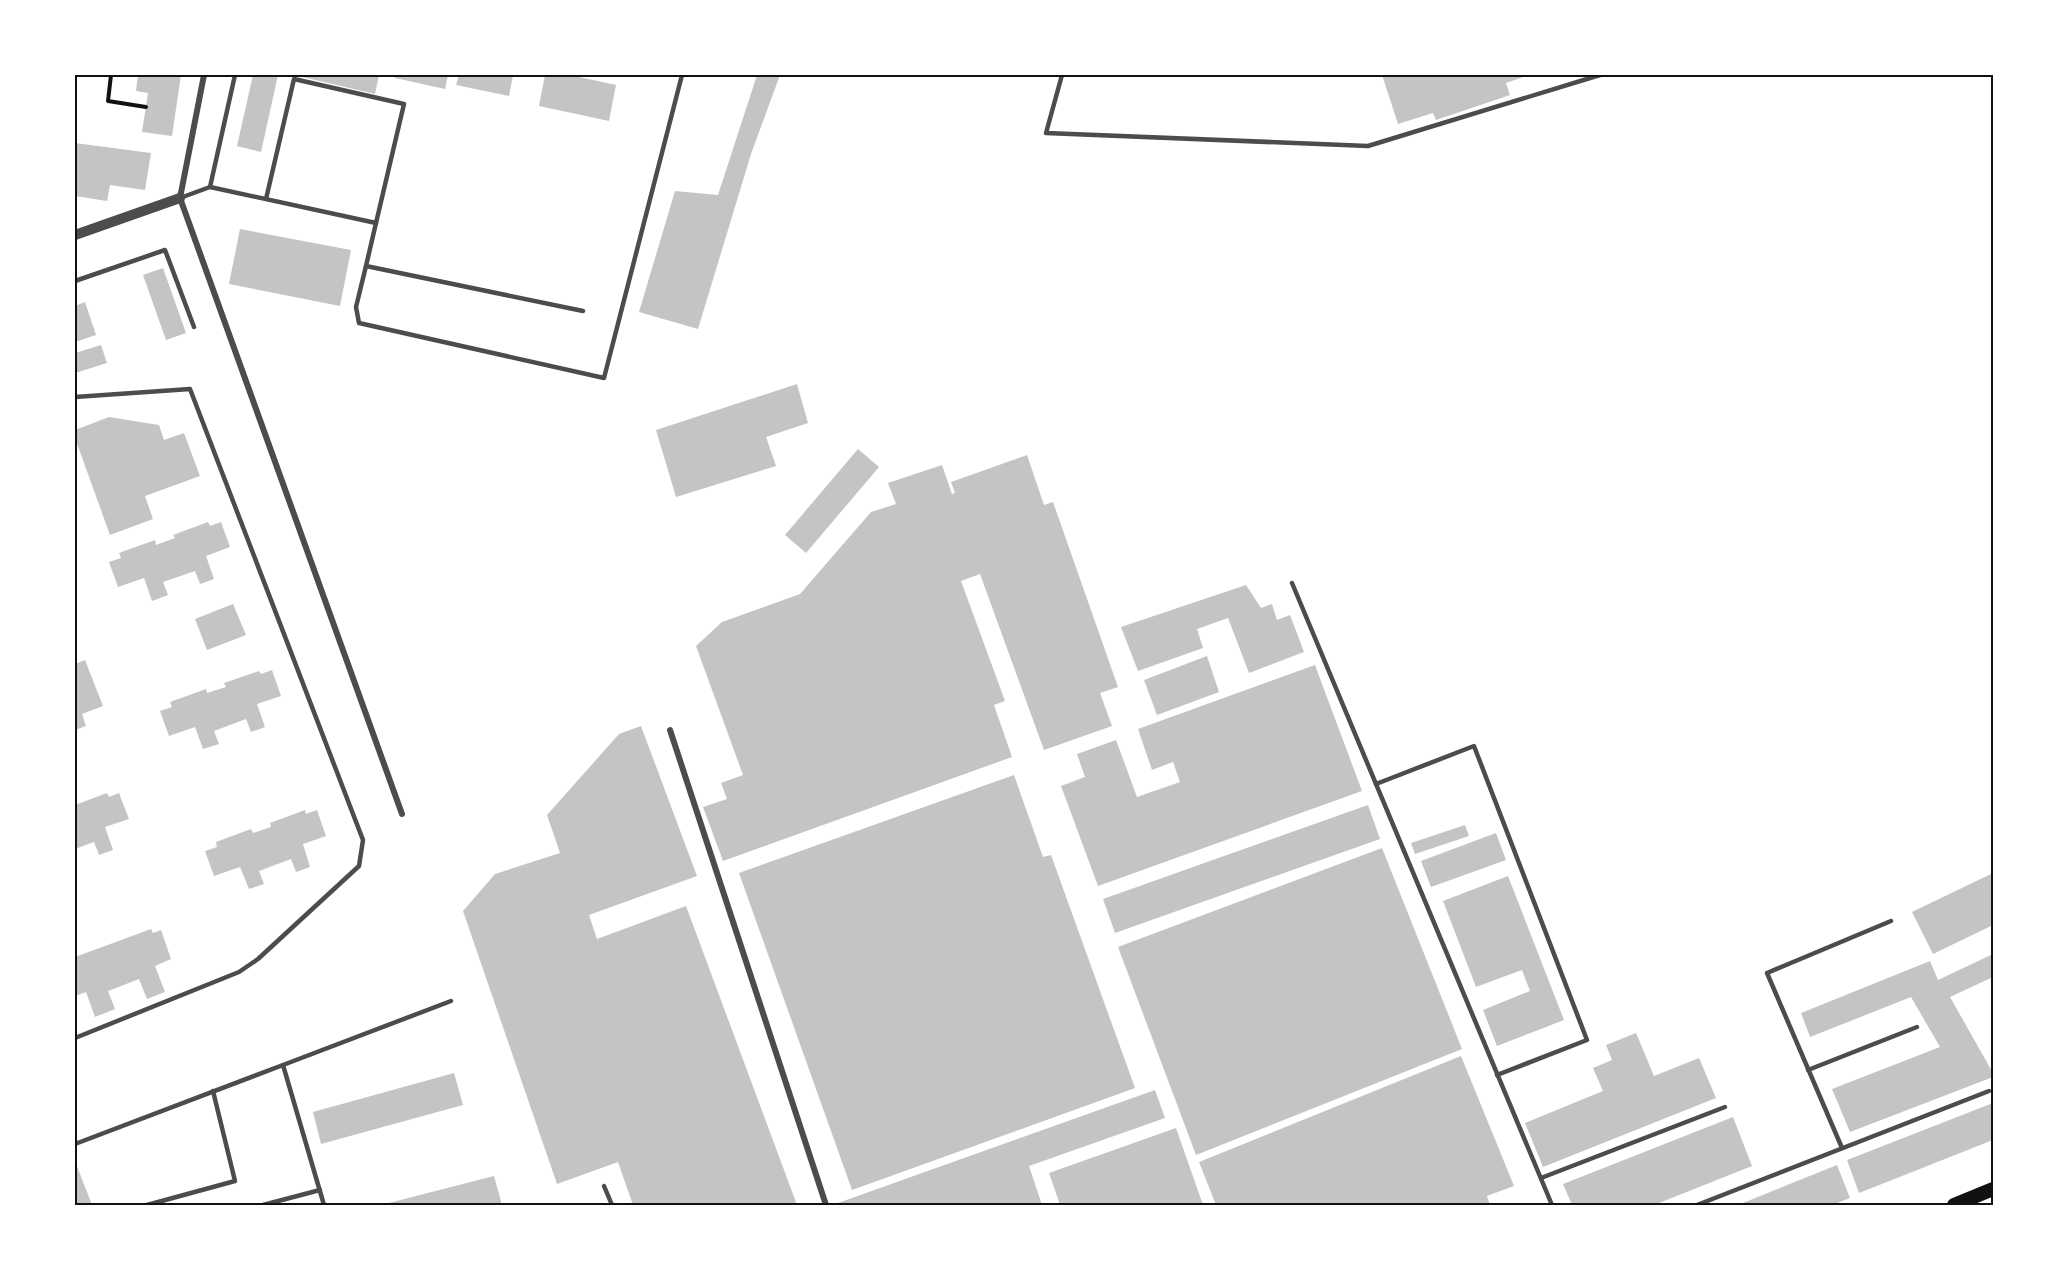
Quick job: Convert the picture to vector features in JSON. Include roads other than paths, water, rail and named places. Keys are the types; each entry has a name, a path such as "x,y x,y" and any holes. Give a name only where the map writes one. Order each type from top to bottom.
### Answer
{"main road":[{"path":"1954,1205 1993,1189"}],"street":[{"path":"204,75 180,198 402,814"},
{"path":"75,235 180,198"},
{"path":"670,730 826,1205"}],"lane":[{"path":"210,187 235,75"},
{"path":"266,200 294,79 404,104 356,307 360,322 604,378 682,75"},
{"path":"1062,75 1046,133 1368,146 1600,75"},
{"path":"180,198 210,187 376,223"},
{"path":"75,281 165,250 194,327"},
{"path":"366,266 582,311"},
{"path":"75,397 190,389 363,840 359,866 258,959 239,972 75,1038"},
{"path":"1292,584 1552,1205"},
{"path":"1376,784 1474,746 1587,1040 1497,1075"},
{"path":"1842,1149 1767,973 1891,921"},
{"path":"75,1144 452,1001"},
{"path":"1808,1070 1917,1027"},
{"path":"283,1065 324,1205"},
{"path":"147,1205 235,1181 213,1091"},
{"path":"1697,1205 1989,1091"},
{"path":"1541,1178 1725,1107"},
{"path":"604,1186 612,1205"},
{"path":"263,1205 320,1190"}]}
